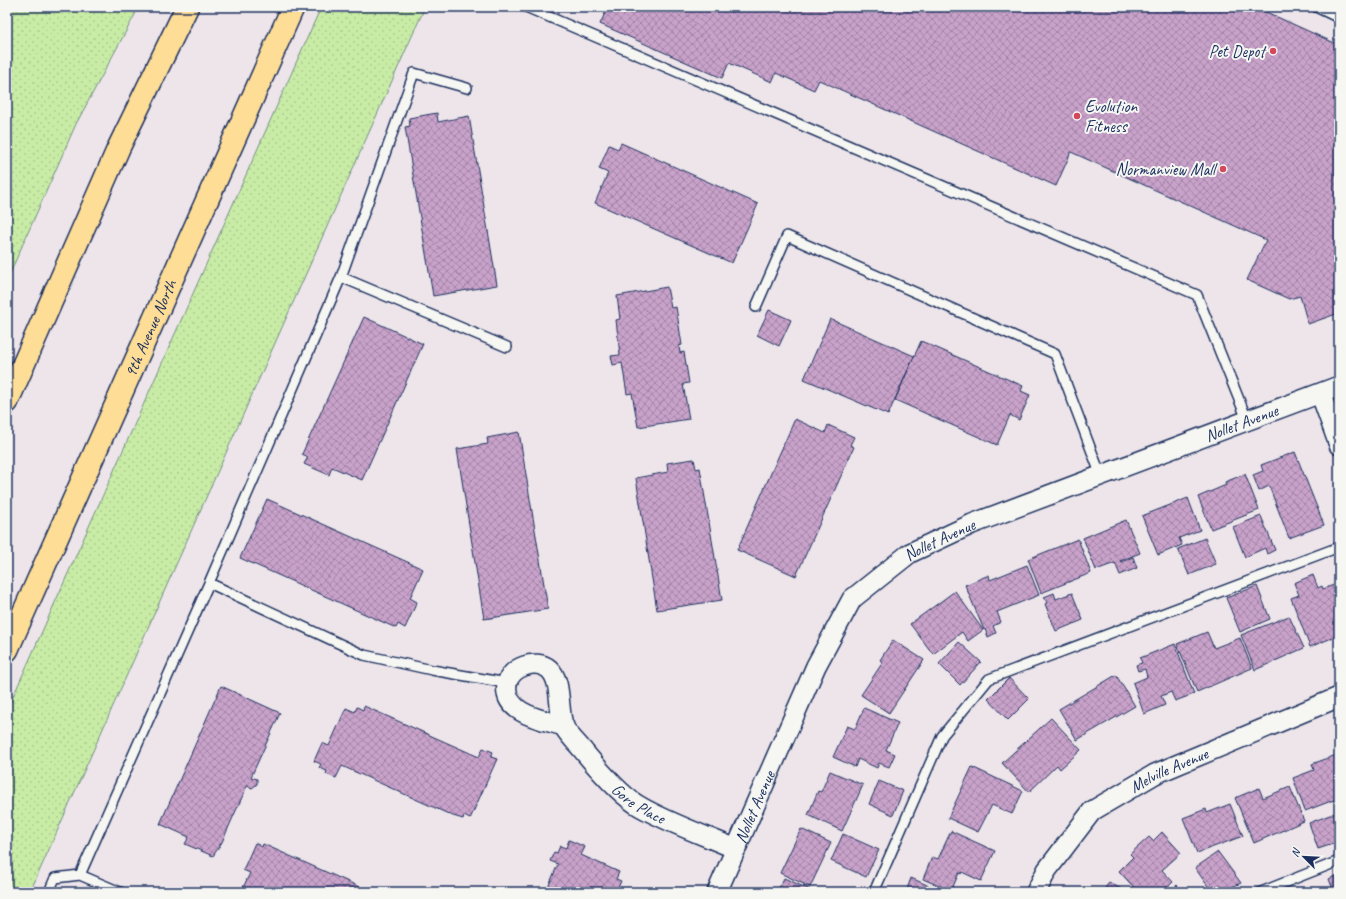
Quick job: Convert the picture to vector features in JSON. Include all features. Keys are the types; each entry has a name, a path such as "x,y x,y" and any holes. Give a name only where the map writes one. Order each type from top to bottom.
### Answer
{"main road":[{"path":"7,402 119,147 187,7"},
{"name":"9th Avenue North","path":"7,650 293,7"}],"street":[{"name":"Nollet Avenue","path":"717,892 816,666 852,600 910,553 972,524 1321,395 1339,386"},
{"path":"1321,395 1339,445"},
{"path":"537,664 549,669 558,686 564,726 527,715 513,706 508,694 507,683 514,673 524,665 537,664"},
{"name":"Melville Avenue","path":"1036,892 1047,870 1092,811 1155,774 1339,697"},
{"name":"Gore Place","path":"564,726 604,775 640,807 736,849"}],"lane":[{"path":"526,7 1196,295 1248,422"},
{"path":"1316,7 1339,18"},
{"path":"80,875 209,583 341,277 414,74 467,88"},
{"path":"756,307 788,236 1055,354 1101,476"},
{"path":"341,277 507,347"},
{"path":"874,892 942,736 989,679 1339,547"},
{"path":"209,583 364,655 432,670 507,683"},
{"path":"1261,892 1339,861"},
{"path":"49,892 55,878 80,875 120,892"}],"green space":[{"path":"9,7 139,7 76,124 7,280 7,14"},
{"path":"321,7 425,7 30,892 7,892 7,710"}],"building":[{"name":"Normanview Mall","path":"602,7 1255,7 1339,45 1339,313 1308,324 1300,296 1289,299 1247,280 1266,240 1071,152 1056,186 819,80 814,90 776,73 772,82 729,63 722,78 600,24 607,9"},
{"path":"437,113 438,122 469,116 497,285 433,296 405,127 410,126 409,118"},
{"path":"621,143 758,204 732,263 595,203 608,173 599,169 609,145 618,149"},
{"path":"667,287 671,308 676,307 682,345 679,346 680,353 684,352 689,383 683,384 689,419 638,427 632,393 627,394 622,363 613,365 611,356 620,355 616,320 620,319 617,296"},
{"path":"769,310 791,320 779,346 757,335"},
{"path":"364,317 423,344 362,480 332,467 329,475 304,464 308,457 302,454"},
{"path":"830,319 914,356 888,415 804,379"},
{"path":"921,341 1023,386 1021,391 1030,395 1019,420 1010,415 997,445 895,400"},
{"path":"795,419 825,433 828,425 854,437 850,445 854,447 796,576 737,550"},
{"path":"519,432 548,609 484,619 457,449 488,444 487,438"},
{"path":"1295,452 1324,525 1289,538 1269,486 1259,491 1253,475 1263,471 1261,465"},
{"path":"694,459 696,469 700,468 722,600 657,610 636,478 668,472 667,463"},
{"path":"1245,474 1259,510 1211,529 1198,497 1226,485 1225,482"},
{"path":"1188,498 1200,530 1179,538 1182,545 1158,555 1142,516"},
{"path":"267,499 423,569 410,598 417,602 405,628 398,624 396,628 240,558"},
{"path":"1261,516 1275,550 1267,554 1265,548 1245,557 1233,527"},
{"path":"1126,520 1140,553 1120,561 1121,562 1133,557 1137,568 1120,575 1115,563 1096,570 1083,538"},
{"path":"1205,538 1216,564 1189,575 1178,549"},
{"path":"1078,539 1091,573 1041,593 1028,559"},
{"path":"1027,565 1039,595 997,612 1001,622 993,626 996,633 988,637 965,585 989,575 990,580"},
{"path":"1313,575 1318,588 1322,586 1323,589 1339,583 1339,635 1310,647 1291,598 1299,595 1294,583"},
{"path":"1257,586 1270,619 1240,632 1226,598"},
{"path":"955,591 983,630 968,641 962,632 933,654 910,624"},
{"path":"1054,593 1056,599 1072,593 1083,620 1056,631 1045,604 1047,603 1044,597"},
{"path":"1289,616 1304,648 1255,670 1241,635"},
{"path":"1207,632 1214,648 1240,638 1252,668 1197,692 1177,644"},
{"path":"893,640 924,660 889,713 861,695 883,662 880,660"},
{"path":"959,642 981,662 960,685 939,664"},
{"path":"1175,644 1194,694 1175,701 1171,692 1161,696 1165,705 1144,714 1133,683 1147,677 1145,669 1138,671 1136,665 1142,663 1140,658"},
{"path":"1116,675 1135,706 1077,740 1059,709"},
{"path":"1009,678 1029,699 1008,720 988,699"},
{"path":"221,686 280,713 251,777 257,779 257,784 252,788 247,786 222,842 213,856 185,844 189,837 160,824"},
{"path":"364,706 479,757 483,748 493,752 491,757 497,759 470,819 464,816 463,819 453,816 342,766 336,778 326,774 327,771 319,768 321,764 314,761 322,743 329,746 346,708 355,712 357,707 363,710"},
{"path":"864,708 898,723 886,750 895,754 889,767 879,763 877,768 858,759 855,767 833,757 847,726 855,729"},
{"path":"1051,718 1081,750 1060,769 1057,765 1029,792 1002,763"},
{"path":"1339,754 1339,798 1305,811 1293,778 1314,770 1312,764"},
{"path":"972,767 1023,791 1012,814 992,805 978,832 948,818"},
{"path":"830,771 863,785 842,831 808,815 818,791 821,792"},
{"path":"879,781 903,791 893,815 869,804"},
{"path":"1290,787 1304,821 1254,843 1235,798 1259,788 1263,798"},
{"path":"1230,804 1243,836 1197,853 1183,818 1206,809 1207,813"},
{"path":"1335,813 1339,825 1339,842 1318,849 1309,823"},
{"path":"801,829 831,843 810,887 780,873"},
{"path":"951,831 995,851 981,881 962,872 961,874 959,873 951,891 923,879 932,857 938,859"},
{"path":"1162,832 1181,853 1162,870 1173,882 1162,892 1138,892 1119,871 1133,857 1130,854 1149,837 1153,841"},
{"path":"843,834 879,850 866,877 831,861"},
{"path":"569,840 585,847 581,855 619,872 616,879 621,881 616,892 546,892 558,864 550,861 554,852 557,853 560,846 566,848"},
{"path":"255,843 262,847 263,844 371,892 241,892 250,873 243,870"},
{"path":"1218,852 1241,883 1220,892 1212,892 1195,868"},
{"path":"1339,874 1339,892 1334,892 1329,879"},
{"path":"784,878 815,892 777,892"},
{"path":"911,878 943,892 906,892"},
{"path":"1109,882 1126,892 1103,892"},
{"path":"1177,885 1183,892 1169,892"}],"place":[{"name":"Pet Depot","path":"1273,51"},
{"name":"Evolution Fitness","path":"1077,116"},
{"name":"Normanview Mall","path":"1223,169"}]}
